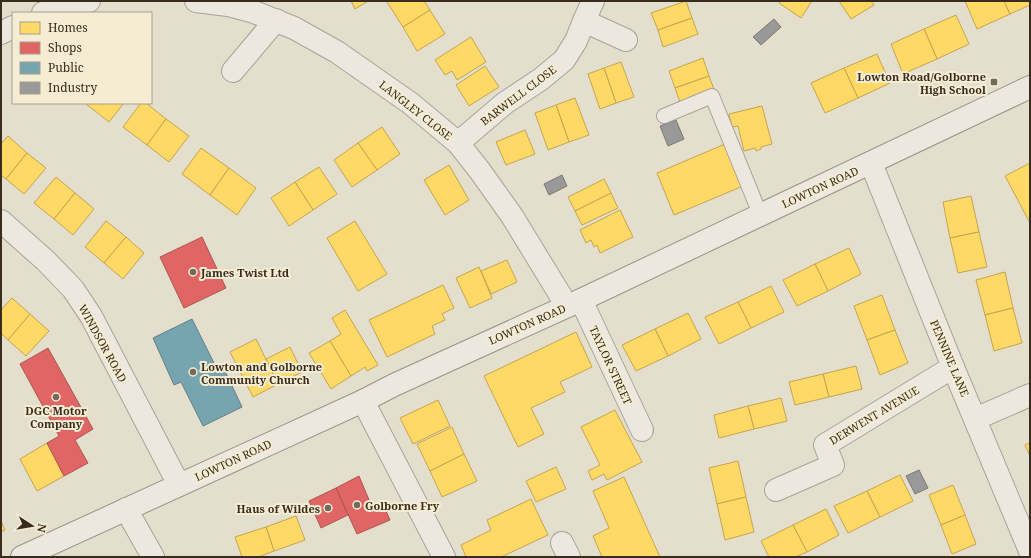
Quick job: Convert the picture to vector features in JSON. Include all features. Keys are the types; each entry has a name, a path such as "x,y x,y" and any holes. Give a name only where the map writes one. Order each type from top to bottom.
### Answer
{"street":[{"path":"46,12 79,2 89,1"},
{"name":"LANGLEY CLOSE","path":"196,1 254,12 294,28 325,45 410,103 458,143 480,171 574,303"},
{"name":"BARWELL CLOSE","path":"458,143 505,103 541,79 564,60 576,41 593,1"},
{"path":"233,71 276,20"},
{"path":"584,21 626,40"},
{"path":"1,33 12,28"},
{"name":"LOWTON ROAD","path":"22,557 574,303 1030,87"},
{"name":"PENNINE LANE","path":"871,163 953,367 1030,551"},
{"name":"WINDSOR ROAD","path":"1,221 46,261 76,294 91,316 179,485"},
{"name":"TAYLOR STREET","path":"574,303 642,430"},
{"name":"DERWENT AVENUE","path":"776,490 832,465 825,445 953,367"},
{"path":"975,419 1030,394"},
{"path":"362,401 444,557"},
{"path":"126,509 153,557"}],"lane":[{"path":"664,116 712,96 760,214"}],"building: Homes":[{"path":"351,1 368,1 355,9"},
{"path":"424,1 430,10 403,27 387,2"},
{"path":"686,1 692,18 658,30 651,13"},
{"path":"781,1 812,1 801,18 779,3"},
{"path":"839,1 871,1 874,5 851,19"},
{"path":"965,1 1004,1 1010,14 977,29"},
{"path":"1004,1 1030,1 1030,5 1010,14"},
{"path":"430,10 445,34 417,51 403,27"},
{"path":"956,15 969,44 937,59 924,29"},
{"path":"692,18 698,34 663,47 658,30"},
{"path":"924,29 937,59 903,74 891,44"},
{"path":"471,37 486,62 457,80 452,71 445,75 435,60"},
{"path":"877,54 890,83 858,98 844,68"},
{"path":"703,58 709,76 675,88 669,71"},
{"path":"621,62 634,97 616,103 604,68"},
{"path":"485,66 499,87 469,106 456,85"},
{"path":"604,68 616,103 600,109 588,74"},
{"path":"844,68 858,98 825,113 811,83"},
{"path":"709,76 715,92 681,105 675,88"},
{"path":"575,98 589,135 569,142 556,105"},
{"path":"86,104 123,104 109,122"},
{"path":"140,104 147,104 166,119 147,145 123,127"},
{"path":"556,105 569,142 548,150 535,113"},
{"path":"762,106 772,144 761,147 761,149 756,151 755,148 744,151 738,126 732,127 729,114"},
{"path":"166,119 189,136 169,162 147,145"},
{"path":"382,127 400,154 377,170 358,143"},
{"path":"525,130 535,154 506,165 496,142"},
{"path":"8,136 27,153 6,179 1,175 1,144"},
{"path":"358,143 377,170 352,187 334,160"},
{"path":"725,144 743,186 674,215 657,173"},
{"path":"201,148 229,168 210,195 182,174"},
{"path":"27,153 46,168 24,194 6,179"},
{"path":"1030,163 1030,223 1005,176"},
{"path":"449,165 469,200 445,215 424,180"},
{"path":"319,167 337,194 313,210 295,182"},
{"path":"229,168 256,188 237,215 210,195"},
{"path":"56,177 75,193 54,219 34,203"},
{"path":"604,179 611,193 575,211 568,197"},
{"path":"295,182 313,210 289,226 271,198"},
{"path":"75,193 94,209 73,235 54,219"},
{"path":"611,193 618,208 582,225 575,211"},
{"path":"971,196 979,232 950,238 943,202"},
{"path":"620,210 633,237 600,253 597,245 594,247 591,240 586,243 580,230"},
{"path":"106,221 126,237 104,263 85,247"},
{"path":"355,221 387,274 358,291 327,238"},
{"path":"979,232 987,267 958,273 950,238"},
{"path":"126,237 144,253 123,279 104,263"},
{"path":"849,248 861,274 828,291 815,264"},
{"path":"507,260 517,282 491,294 481,271"},
{"path":"815,264 828,291 797,306 783,280"},
{"path":"479,267 492,298 470,308 456,278"},
{"path":"1005,272 1013,308 985,315 976,280"},
{"path":"443,285 454,308 442,314 445,320 432,326 435,334 387,357 369,320"},
{"path":"771,286 784,312 751,328 738,302"},
{"path":"882,295 895,330 867,340 854,306"},
{"path":"12,298 30,314 8,340 1,333 1,310"},
{"path":"738,302 751,328 719,344 705,317"},
{"path":"1013,308 1022,343 994,351 985,315"},
{"path":"345,310 378,365 367,371 365,367 351,376 330,341 341,334 332,318"},
{"path":"688,313 701,339 668,356 655,329"},
{"path":"30,314 49,331 26,356 8,340"},
{"path":"655,329 668,356 636,371 622,345"},
{"path":"895,330 908,363 880,375 867,340"},
{"path":"576,332 592,367 560,382 565,392 531,408 544,434 518,447 484,376"},
{"path":"256,339 278,384 253,397 230,352"},
{"path":"330,341 351,376 331,389 309,353"},
{"path":"290,347 302,372 278,384 266,359"},
{"path":"856,366 862,389 829,397 823,374"},
{"path":"823,374 829,397 795,405 789,382"},
{"path":"781,398 787,421 754,429 748,406"},
{"path":"438,400 450,426 413,444 400,418"},
{"path":"748,406 754,429 719,438 714,415"},
{"path":"615,410 642,462 607,480 604,474 592,480 588,471 600,465 581,427"},
{"path":"452,427 464,454 430,471 417,444"},
{"path":"47,443 64,476 37,491 20,459"},
{"path":"1030,443 1030,456 1025,445"},
{"path":"464,454 477,481 442,497 430,471"},
{"path":"738,461 746,497 717,504 709,468"},
{"path":"556,467 566,489 536,502 526,481"},
{"path":"900,475 913,501 880,517 867,491"},
{"path":"624,477 660,557 602,557 593,536 609,528 593,491"},
{"path":"953,485 965,515 941,525 929,495"},
{"path":"867,491 880,517 848,533 834,506"},
{"path":"746,497 754,532 725,540 717,504"},
{"path":"531,499 548,535 501,557 466,557 461,545 491,530 487,520"},
{"path":"826,509 839,535 807,552 793,525"},
{"path":"965,515 976,544 952,554 941,525"},
{"path":"296,516 305,540 274,551 266,527"},
{"path":"1,521 5,530 1,532"},
{"path":"793,525 807,552 795,557 769,557 761,541"},
{"path":"266,527 274,551 258,557 242,557 235,537"}],"building: Shops":[{"name":"James Twist Ltd","path":"202,237 226,288 184,308 160,257"},
{"name":"DGC Motor Company","path":"48,348 93,429 75,440 88,463 64,476 47,443 59,436 20,364"},
{"name":"Golborne Fry","path":"359,476 372,507 382,502 390,520 357,534 336,488"},
{"name":"Haus of Wildes","path":"336,488 348,515 321,528 309,501"}],"building: Public":[{"name":"Lowton and Golborne Community Church","path":"192,319 219,373 225,371 242,407 203,426 181,382 174,385 153,338"}],"building: Industry":[{"path":"774,19 781,27 761,45 753,37"},
{"path":"676,120 684,139 668,146 660,126"},
{"path":"562,175 567,186 549,195 544,184"},
{"path":"919,470 928,488 915,494 906,476"}],"place":[{"name":"Lowton Road/Golborne High School","path":"994,82"},
{"name":"James Twist Ltd","path":"193,272"},
{"name":"Lowton and Golborne Community Church","path":"193,372"},
{"name":"DGC Motor Company","path":"56,397"},
{"name":"Golborne Fry","path":"357,505"},
{"name":"Haus of Wildes","path":"328,508"}]}
